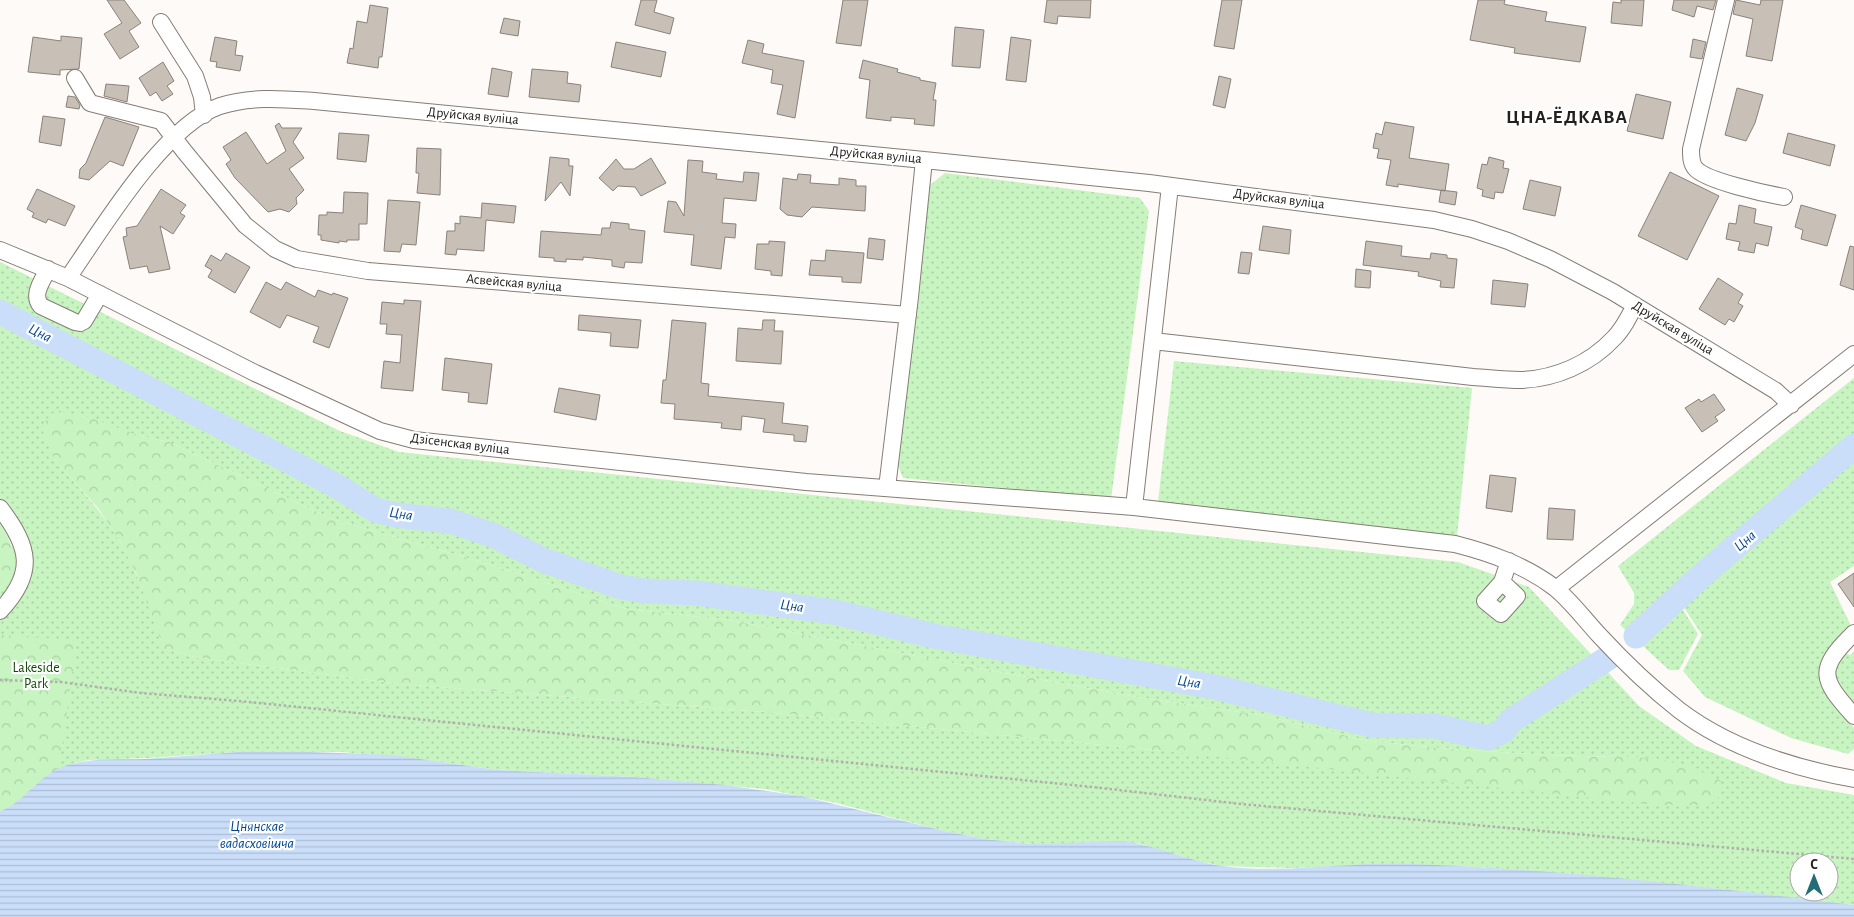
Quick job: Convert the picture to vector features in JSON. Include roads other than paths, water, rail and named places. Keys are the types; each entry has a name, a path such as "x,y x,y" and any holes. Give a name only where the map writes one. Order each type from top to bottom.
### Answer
{"street":[{"path":"1726,0 1692,149 1693,167 1706,176 1784,197"},
{"path":"161,22 195,76 202,97 204,114"},
{"name":"Асвейская вуліца","path":"75,78 90,102 161,121 245,225 275,249 297,260 368,271 908,315"},
{"name":"Друйская вуліца","path":"68,278 126,195 173,136 204,114 218,107 245,100 314,101 924,160 1170,186 1406,216 1472,229 1508,241 1550,259 1613,292 1776,391 1790,405"},
{"path":"887,488 924,160"},
{"path":"1134,507 1170,186"},
{"path":"0,250 68,278"},
{"path":"48,269 37,293 38,302 41,306 80,323 84,321 100,294"},
{"name":"Дзісенская вуліца","path":"68,278 256,373 380,431 397,436 453,445 806,482 1134,507 1455,544 1485,552 1509,561 1556,589 1647,683 1680,710 1714,733 1760,754 1854,780"},
{"path":"1153,340 1473,377 1520,380 1550,376 1577,366 1614,338 1626,322 1635,305"},
{"path":"1556,589 1854,354"},
{"path":"0,508 12,523 21,541 25,566 22,580 7,604 0,611"},
{"path":"1502,582 1509,561"},
{"path":"1854,633 1829,661 1826,676 1827,682 1835,694 1854,716"}],"water":[{"name":"Цнянскае вадасховішча","path":"237,752 392,755 498,770 635,777 725,785 801,796 985,839 1033,844 1123,841 1148,846 1209,864 1255,869 1406,864 1541,871 1698,886 1789,897 1789,902 1829,902 1854,905 1854,917 0,917 0,811 17,802 45,777 62,767 82,762"}],"waterway":[{"name":"Цна","path":"0,312 335,485 375,510 396,515 450,521 495,536 543,560 621,587 645,591 696,593 834,612 934,636 1215,687 1372,725 1434,726 1488,738 1503,731 1512,720 1608,658"},
{"name":"Цна","path":"1636,636 1701,576 1854,446"}],"district":[{"name":"ЦНА-ЁДКАВА","path":"1567,117"}],"park label":[{"name":"Lakeside Park","path":"36,676"}]}
